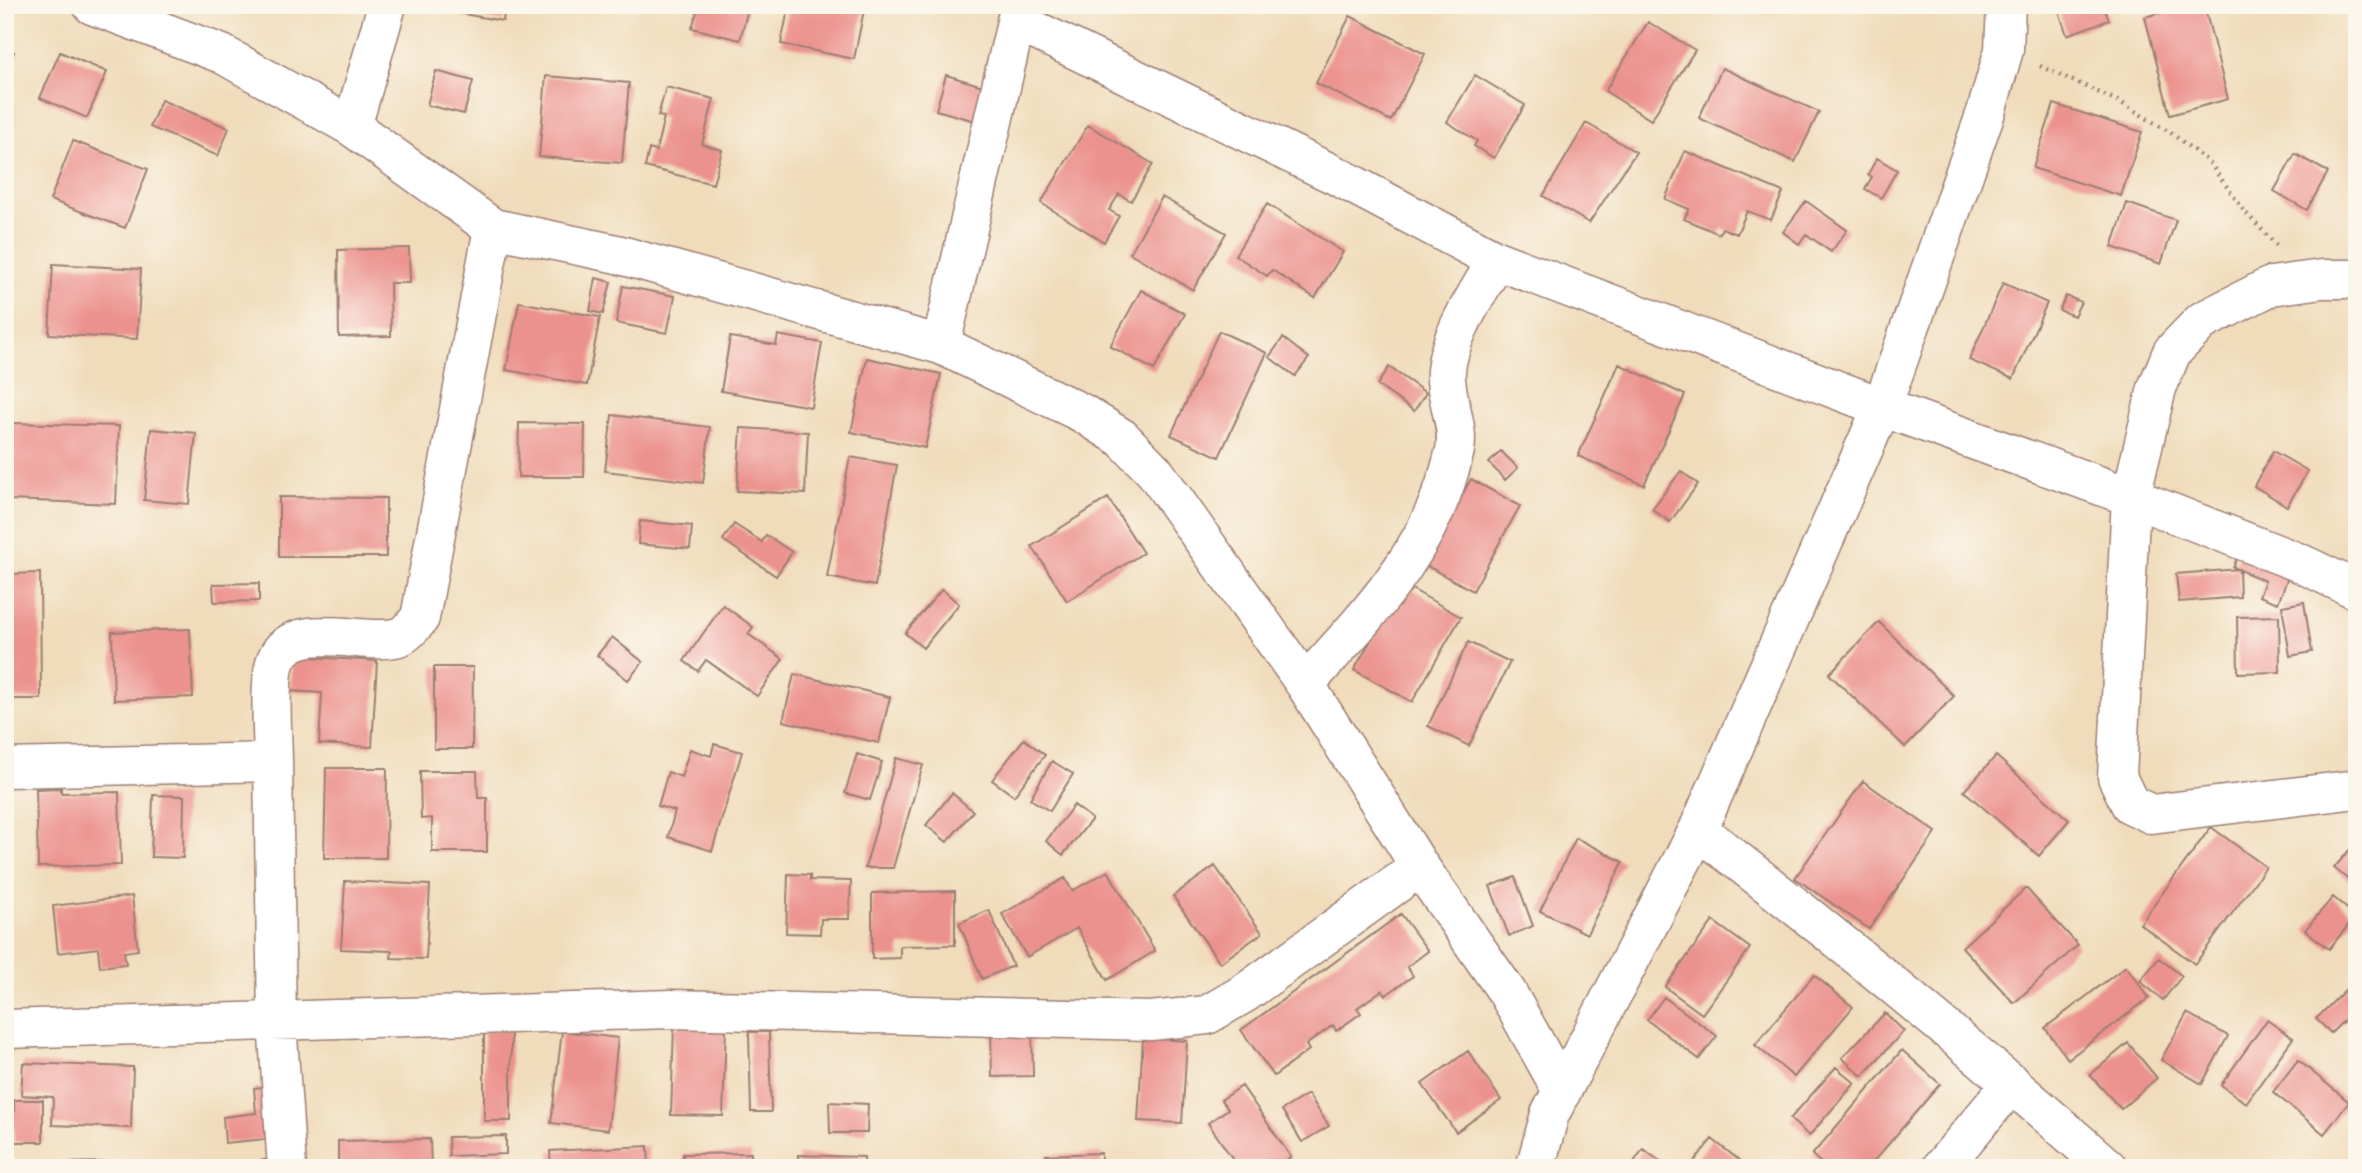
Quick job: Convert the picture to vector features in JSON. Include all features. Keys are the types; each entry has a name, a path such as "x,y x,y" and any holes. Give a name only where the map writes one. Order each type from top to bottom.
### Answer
{"street":[{"path":"92,5 222,54 352,127 493,228 617,254 941,345 1082,413 1140,453 1305,684 1420,867 1507,992 1562,1091"},
{"path":"352,127 387,5"},
{"path":"1535,1168 1550,1114 1698,830 1882,407 1986,111 2004,50 2006,5"},
{"path":"941,345 1018,13 1496,260 1882,407 2131,497 2300,563 2357,590"},
{"path":"287,1168 277,1022 273,670 281,651 293,641 327,636 398,638 411,630 420,618 493,228"},
{"path":"1305,684 1384,596 1418,548 1428,526 1443,491 1456,446 1446,373 1450,348 1496,260"},
{"path":"2339,279 2270,286 2202,321 2172,352 2157,388 2131,497 2116,777 2130,804 2151,814 2357,789"},
{"path":"5,768 273,762"},
{"path":"1698,830 1854,951 2012,1083 2108,1168"},
{"path":"5,1029 672,1009 1151,1021 1207,1015 1245,993 1420,867"},
{"path":"1941,1168 2012,1083"}],"path":[{"path":"2004,50 2120,103 2171,133 2209,162 2245,212 2285,254 2339,279"}],"building":[{"path":"453,5 505,5 503,21 452,12"},
{"path":"699,5 749,5 740,40 692,28"},
{"path":"789,5 865,5 854,59 781,44"},
{"path":"2057,5 2103,5 2109,20 2067,35"},
{"path":"2188,5 2204,5 2228,99 2170,115 2145,17"},
{"path":"1350,16 1425,54 1391,121 1316,83"},
{"path":"1648,22 1695,50 1651,120 1605,91"},
{"path":"5,48 14,52 5,72"},
{"path":"60,52 107,72 87,118 40,98"},
{"path":"1722,68 1819,112 1795,162 1699,118"},
{"path":"436,71 473,81 464,114 427,105"},
{"path":"946,75 989,88 979,122 936,110"},
{"path":"1475,75 1525,105 1494,158 1474,146 1477,141 1447,122"},
{"path":"546,76 629,83 622,163 539,157"},
{"path":"666,87 714,99 702,144 722,150 713,184 645,167 649,149 656,151 664,117 658,116"},
{"path":"161,100 229,128 218,156 150,127"},
{"path":"2054,104 2142,132 2121,196 2033,168"},
{"path":"1586,123 1636,152 1589,223 1543,196"},
{"path":"1088,125 1153,164 1131,201 1119,194 1109,210 1119,216 1104,242 1041,203"},
{"path":"73,141 148,169 125,228 50,200"},
{"path":"1685,151 1783,192 1771,220 1747,211 1737,234 1722,228 1719,234 1684,219 1689,209 1665,199"},
{"path":"2295,154 2328,172 2307,210 2274,191"},
{"path":"1877,158 1897,170 1881,198 1865,189 1872,177 1868,174"},
{"path":"1162,197 1226,233 1193,290 1130,253"},
{"path":"1806,201 1847,230 1831,252 1806,234 1799,244 1783,232"},
{"path":"2127,203 2176,220 2161,264 2112,247"},
{"path":"1267,204 1343,252 1315,298 1272,270 1267,276 1235,255"},
{"path":"409,248 410,283 390,283 391,336 339,337 338,250"},
{"path":"53,264 141,269 137,339 49,334"},
{"path":"596,278 611,282 603,314 590,311"},
{"path":"2003,283 2047,303 2013,379 1969,360"},
{"path":"623,286 675,296 667,333 616,323"},
{"path":"1141,290 1185,314 1154,370 1110,346"},
{"path":"2066,296 2081,302 2074,316 2059,310"},
{"path":"519,302 600,317 587,385 506,370"},
{"path":"5,310 11,311 7,341 5,341"},
{"path":"1219,331 1267,353 1219,457 1171,435"},
{"path":"778,335 822,343 811,407 721,391 730,337 776,345"},
{"path":"1283,338 1309,358 1295,376 1269,357"},
{"path":"867,358 941,374 925,448 851,432"},
{"path":"1619,364 1685,395 1644,485 1578,456"},
{"path":"1389,367 1426,393 1414,411 1377,385"},
{"path":"612,415 710,427 703,483 605,471"},
{"path":"12,423 119,426 116,504 9,500"},
{"path":"519,423 585,424 584,477 518,477"},
{"path":"741,428 808,432 805,494 737,491"},
{"path":"151,429 196,433 189,504 144,500"},
{"path":"1501,451 1518,468 1505,480 1489,463"},
{"path":"2273,451 2308,471 2287,506 2254,486"},
{"path":"850,457 897,465 875,586 827,577"},
{"path":"1681,471 1698,484 1670,522 1652,509"},
{"path":"1471,479 1520,506 1473,591 1423,564"},
{"path":"279,497 386,498 386,557 279,557"},
{"path":"1108,498 1143,553 1067,601 1032,546"},
{"path":"640,521 692,526 690,549 638,544"},
{"path":"734,524 762,542 766,535 792,552 776,576 723,540"},
{"path":"2242,548 2291,569 2278,603 2259,596 2265,581 2233,567"},
{"path":"2239,569 2240,597 2179,602 2176,574"},
{"path":"40,573 41,699 5,699 5,574"},
{"path":"259,583 259,601 214,602 213,584"},
{"path":"1403,584 1461,617 1412,702 1354,670"},
{"path":"942,589 959,604 923,648 905,633"},
{"path":"2304,602 2312,652 2290,656 2282,606"},
{"path":"723,605 753,627 748,634 783,659 757,696 706,660 698,671 684,661"},
{"path":"2279,616 2280,672 2238,673 2237,617"},
{"path":"1879,622 1954,696 1905,747 1829,674"},
{"path":"190,629 193,697 114,700 112,632"},
{"path":"612,637 643,662 628,680 597,655"},
{"path":"1468,642 1510,662 1469,746 1428,726"},
{"path":"292,656 377,661 372,747 319,744 322,693 290,691"},
{"path":"434,667 473,667 472,749 434,749"},
{"path":"794,674 890,697 879,743 783,721"},
{"path":"1024,739 1045,755 1014,796 992,780"},
{"path":"714,744 742,752 712,851 668,837 675,811 658,806 668,772 681,777 690,749 711,756"},
{"path":"857,754 882,762 870,800 845,793"},
{"path":"1996,756 2069,820 2039,856 1964,791"},
{"path":"896,758 923,765 893,868 865,868"},
{"path":"1052,761 1073,774 1050,811 1030,799"},
{"path":"326,768 387,768 386,858 324,858"},
{"path":"420,771 477,771 478,798 487,798 487,852 432,852 432,818 421,819"},
{"path":"1863,781 1936,832 1869,929 1795,878"},
{"path":"61,788 61,793 119,792 121,865 38,867 36,789"},
{"path":"952,793 973,811 947,842 926,825"},
{"path":"153,795 184,796 183,858 151,857"},
{"path":"1074,805 1092,819 1063,855 1046,841"},
{"path":"2211,827 2266,867 2195,964 2140,924"},
{"path":"1576,838 1623,862 1587,934 1540,911"},
{"path":"2357,841 2357,887 2334,868"},
{"path":"1215,866 1262,933 1220,963 1173,896"},
{"path":"1108,871 1155,951 1107,980 1077,928 1027,957 1002,914 1065,878 1072,891"},
{"path":"788,874 810,875 810,880 851,881 849,919 821,919 820,934 786,933"},
{"path":"1515,877 1533,926 1509,936 1490,886"},
{"path":"345,881 430,885 426,959 391,958 392,951 341,949"},
{"path":"2026,888 2078,945 2014,1003 1962,947"},
{"path":"955,891 955,945 900,946 900,958 872,959 872,893"},
{"path":"132,896 138,950 124,952 126,964 100,967 98,948 58,953 53,906"},
{"path":"2333,897 2356,916 2329,949 2305,930"},
{"path":"989,910 1013,966 982,979 959,923"},
{"path":"1401,914 1428,951 1407,967 1413,976 1386,995 1382,990 1357,1008 1361,1013 1336,1031 1333,1025 1306,1045 1309,1050 1274,1076 1241,1030"},
{"path":"1713,921 1750,948 1702,1014 1665,987"},
{"path":"2159,958 2182,976 2163,1000 2140,981"},
{"path":"2126,966 2149,998 2068,1059 2045,1028"},
{"path":"1814,975 1853,1007 1794,1077 1755,1045"},
{"path":"2357,978 2357,1008 2331,1033 2316,1019"},
{"path":"1664,997 1717,1036 1699,1059 1647,1020"},
{"path":"1885,1013 1904,1031 1862,1076 1842,1058"},
{"path":"2187,1013 2228,1036 2202,1084 2161,1060"},
{"path":"2267,1020 2293,1038 2246,1103 2221,1085"},
{"path":"674,1026 726,1027 723,1116 671,1115"},
{"path":"1032,1029 1033,1076 992,1077 991,1030"},
{"path":"484,1030 511,1030 511,1121 484,1121"},
{"path":"562,1031 618,1038 608,1130 551,1123"},
{"path":"749,1032 769,1032 771,1112 751,1112"},
{"path":"1143,1038 1187,1041 1182,1123 1138,1121"},
{"path":"2128,1043 2157,1078 2121,1109 2090,1075"},
{"path":"1902,1050 1940,1084 1868,1168 1827,1168 1812,1155"},
{"path":"1468,1051 1501,1100 1456,1132 1422,1084"},
{"path":"2298,1060 2349,1102 2324,1134 2273,1092"},
{"path":"23,1063 133,1067 131,1128 52,1125 53,1097 21,1095"},
{"path":"1836,1067 1855,1083 1809,1136 1790,1119"},
{"path":"285,1085 293,1168 262,1168 261,1160 268,1160 266,1139 225,1143 223,1117 256,1113 254,1088"},
{"path":"1242,1086 1291,1157 1275,1168 1239,1168 1208,1123 1228,1109 1221,1100"},
{"path":"1308,1094 1329,1126 1302,1142 1282,1110"},
{"path":"14,1100 43,1100 43,1142 14,1142"},
{"path":"829,1102 868,1104 867,1133 830,1133"},
{"path":"506,1136 506,1154 449,1156 448,1137"},
{"path":"430,1139 431,1168 338,1168 338,1141"},
{"path":"1712,1139 1739,1160 1733,1168 1689,1168"},
{"path":"648,1146 649,1168 551,1168 550,1151"},
{"path":"1643,1149 1670,1168 1630,1168"},
{"path":"751,1153 751,1168 683,1168 683,1154"},
{"path":"1101,1153 1101,1168 1046,1168 1046,1155"},
{"path":"798,1155 864,1157 864,1168 798,1168"},
{"path":"105,1162 105,1168 27,1168 27,1164"},
{"path":"466,1164 491,1164 491,1168 466,1168"}]}
